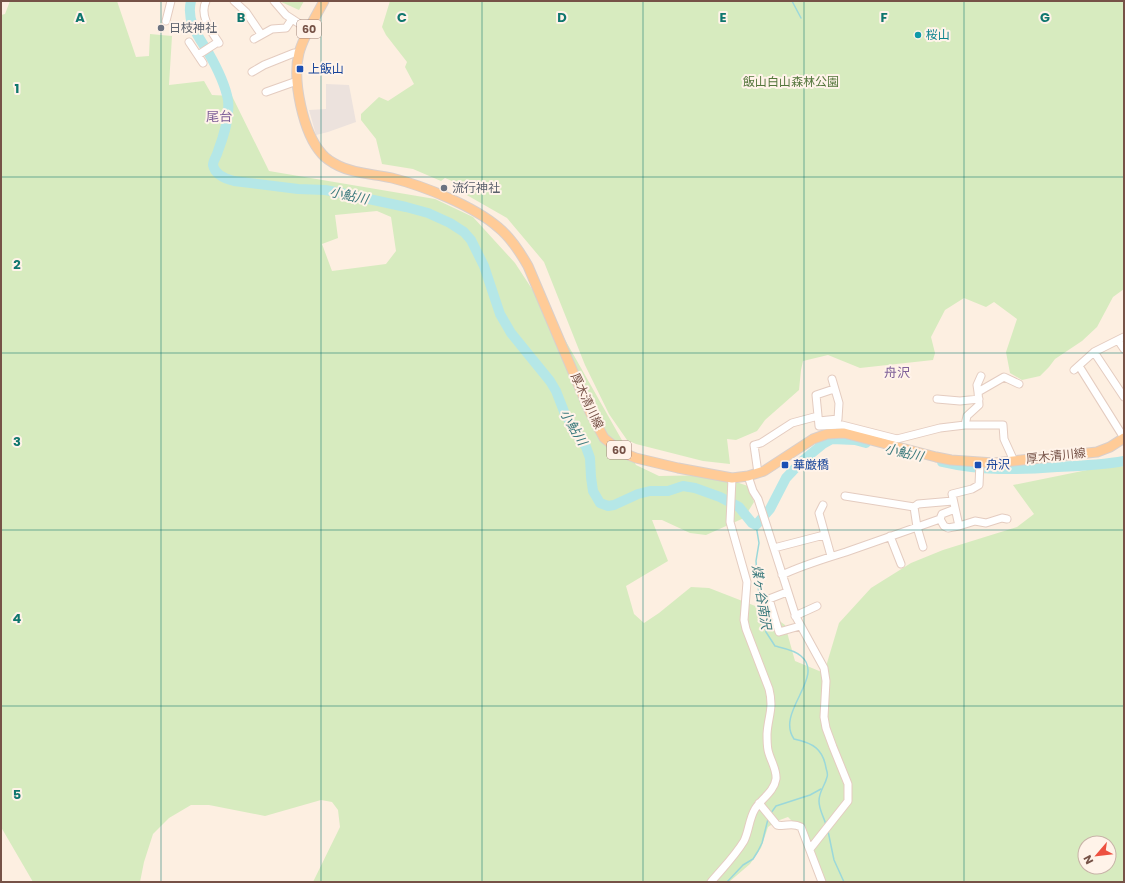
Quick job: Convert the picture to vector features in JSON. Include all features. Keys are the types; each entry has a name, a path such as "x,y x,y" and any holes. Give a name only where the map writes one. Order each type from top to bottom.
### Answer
{"main road":[{"name":"60","path":"297,81 298,56 324,1"},
{"name":"厚木清川線","path":"297,81 308,130 318,148 327,158 345,168 393,178 426,188 479,214 492,222 504,233 524,258 528,266 590,412 601,433 608,442 621,452 636,458 678,468 732,478 748,476 764,471 817,437 832,433 852,431 936,457 980,464 1098,452 1110,447 1124,438"}],"street":[{"path":"166,21 171,1"},
{"path":"198,54 217,43 206,22 204,6 206,1"},
{"path":"234,1 246,12 261,34"},
{"path":"274,1 292,19 309,30"},
{"path":"254,39 272,29 290,28 292,19"},
{"path":"189,42 203,63"},
{"path":"252,72 264,65 294,53 298,56"},
{"path":"266,92 297,81"},
{"path":"1124,349 1121,338 1094,352 1076,368 1124,438"},
{"path":"1094,352 1124,397"},
{"path":"965,425 967,416 979,405 977,385 981,376"},
{"path":"937,399 960,402 978,396 1004,377 1019,384"},
{"path":"758,473 754,445 761,443 792,423 819,418 838,419 839,403 832,379"},
{"path":"834,389 816,396 820,426 842,425 852,431 897,439 940,428 965,425 1003,425 1004,439 1014,461"},
{"path":"959,526 952,494 972,489 979,485 980,464"},
{"path":"748,476 753,491 758,499 795,616 824,668 826,681 824,717 826,728 848,784 848,801 810,849"},
{"path":"711,882 739,849 745,839 752,814 771,790 776,781 776,773 768,750 767,738 772,709 772,699 744,620 747,582 730,522 732,478"},
{"path":"845,496 914,507 918,504 953,501"},
{"path":"823,505 819,513 831,556"},
{"path":"914,507 917,527 923,547"},
{"path":"782,575 799,567 940,519 942,514 955,509"},
{"path":"940,519 944,526 948,528 975,521 986,523 1002,518 1007,519"},
{"path":"773,546 824,535"},
{"path":"890,536 901,564"},
{"path":"787,592 769,599 779,632 800,626"},
{"path":"795,616 817,606"},
{"path":"760,803 777,825 783,826 796,824 801,827 822,882"}],"shaded area":[{"path":"326,84 349,85 356,122 316,135 309,110 326,109"}],"green space":[{"path":"10,1 117,1 136,57 149,56 150,34 172,36 169,85 204,81 212,95 232,96 269,171 435,199 473,217 515,263 564,338 636,465 659,476 715,475 748,486 754,502 744,518 706,535 690,533 662,520 652,520 668,561 626,586 634,614 644,623 691,587 709,588 763,609 785,625 795,661 824,673 839,623 871,588 911,563 943,550 1017,527 1034,514 1013,485 1097,468 1124,466 1124,882 822,882 799,828 788,817 777,821 768,827 761,848 750,864 729,882 313,882 340,827 338,810 332,802 321,800 265,816 209,805 191,805 169,818 153,834 144,862 140,882 33,882 1,827 1,15 5,14","holes":["377,211 391,217 396,251 386,264 332,271 322,244 338,238 335,215"]},
{"path":"279,1 304,1 299,10"},
{"name":"飯山白山森林公園","path":"390,1 1124,1 1124,289 1113,297 1097,327 1082,341 1055,359 1040,376 1022,380 1010,373 1006,352 1017,319 994,302 986,307 964,298 945,310 931,337 935,353 933,360 860,368 828,355 803,361 799,390 765,420 757,431 736,440 727,439 730,464 703,461 636,444 627,440 609,414 585,365 544,262 507,218 451,186 452,181 445,178 441,181 413,169 382,164 376,139 361,120 361,114 379,97 388,101 414,84 405,67 407,62 386,35 382,27"}],"waterway":[{"name":"小鮎川","path":"191,1 190,15 194,28 217,69 225,87 228,100 226,126 213,163 218,174 224,178 234,181 298,189 325,190 406,207 428,213 450,223 464,232 471,240 484,266 500,314 511,333 550,381 556,391 565,414 586,447 590,458 593,491 600,503 608,506 614,505 638,494 650,491 668,491 683,486 695,488 720,497 739,507 752,523 756,525 770,509 786,478 801,462 823,444 832,439 855,440 866,443"},
{"path":"792,1 801,18"},
{"name":"小鮎川","path":"942,462 971,467 1013,469 1090,465 1124,461"},
{"name":"煤ヶ谷南沢","path":"756,525 759,543 756,561 758,587 766,632 775,646 796,652 807,664 808,674 805,684 794,706 790,729 794,739 812,745 820,752 825,761 827,776 820,794 819,804 826,825"},
{"path":"771,813 776,806 810,795 821,789"},
{"path":"727,882 743,865 753,859 762,843 768,819"},
{"name":"煤ヶ谷南沢","path":"828,831 834,860 844,882"}],"place":[{"name":"日枝神社","path":"161,28"},
{"name":"桜山","path":"918,35"},
{"name":"上飯山","path":"300,69"},
{"name":"流行神社","path":"444,188"},
{"name":"華厳橋","path":"785,465"},
{"name":"舟沢","path":"978,465"}],"district":[{"name":"尾台","path":"219,116"},
{"name":"舟沢","path":"897,372"}]}
